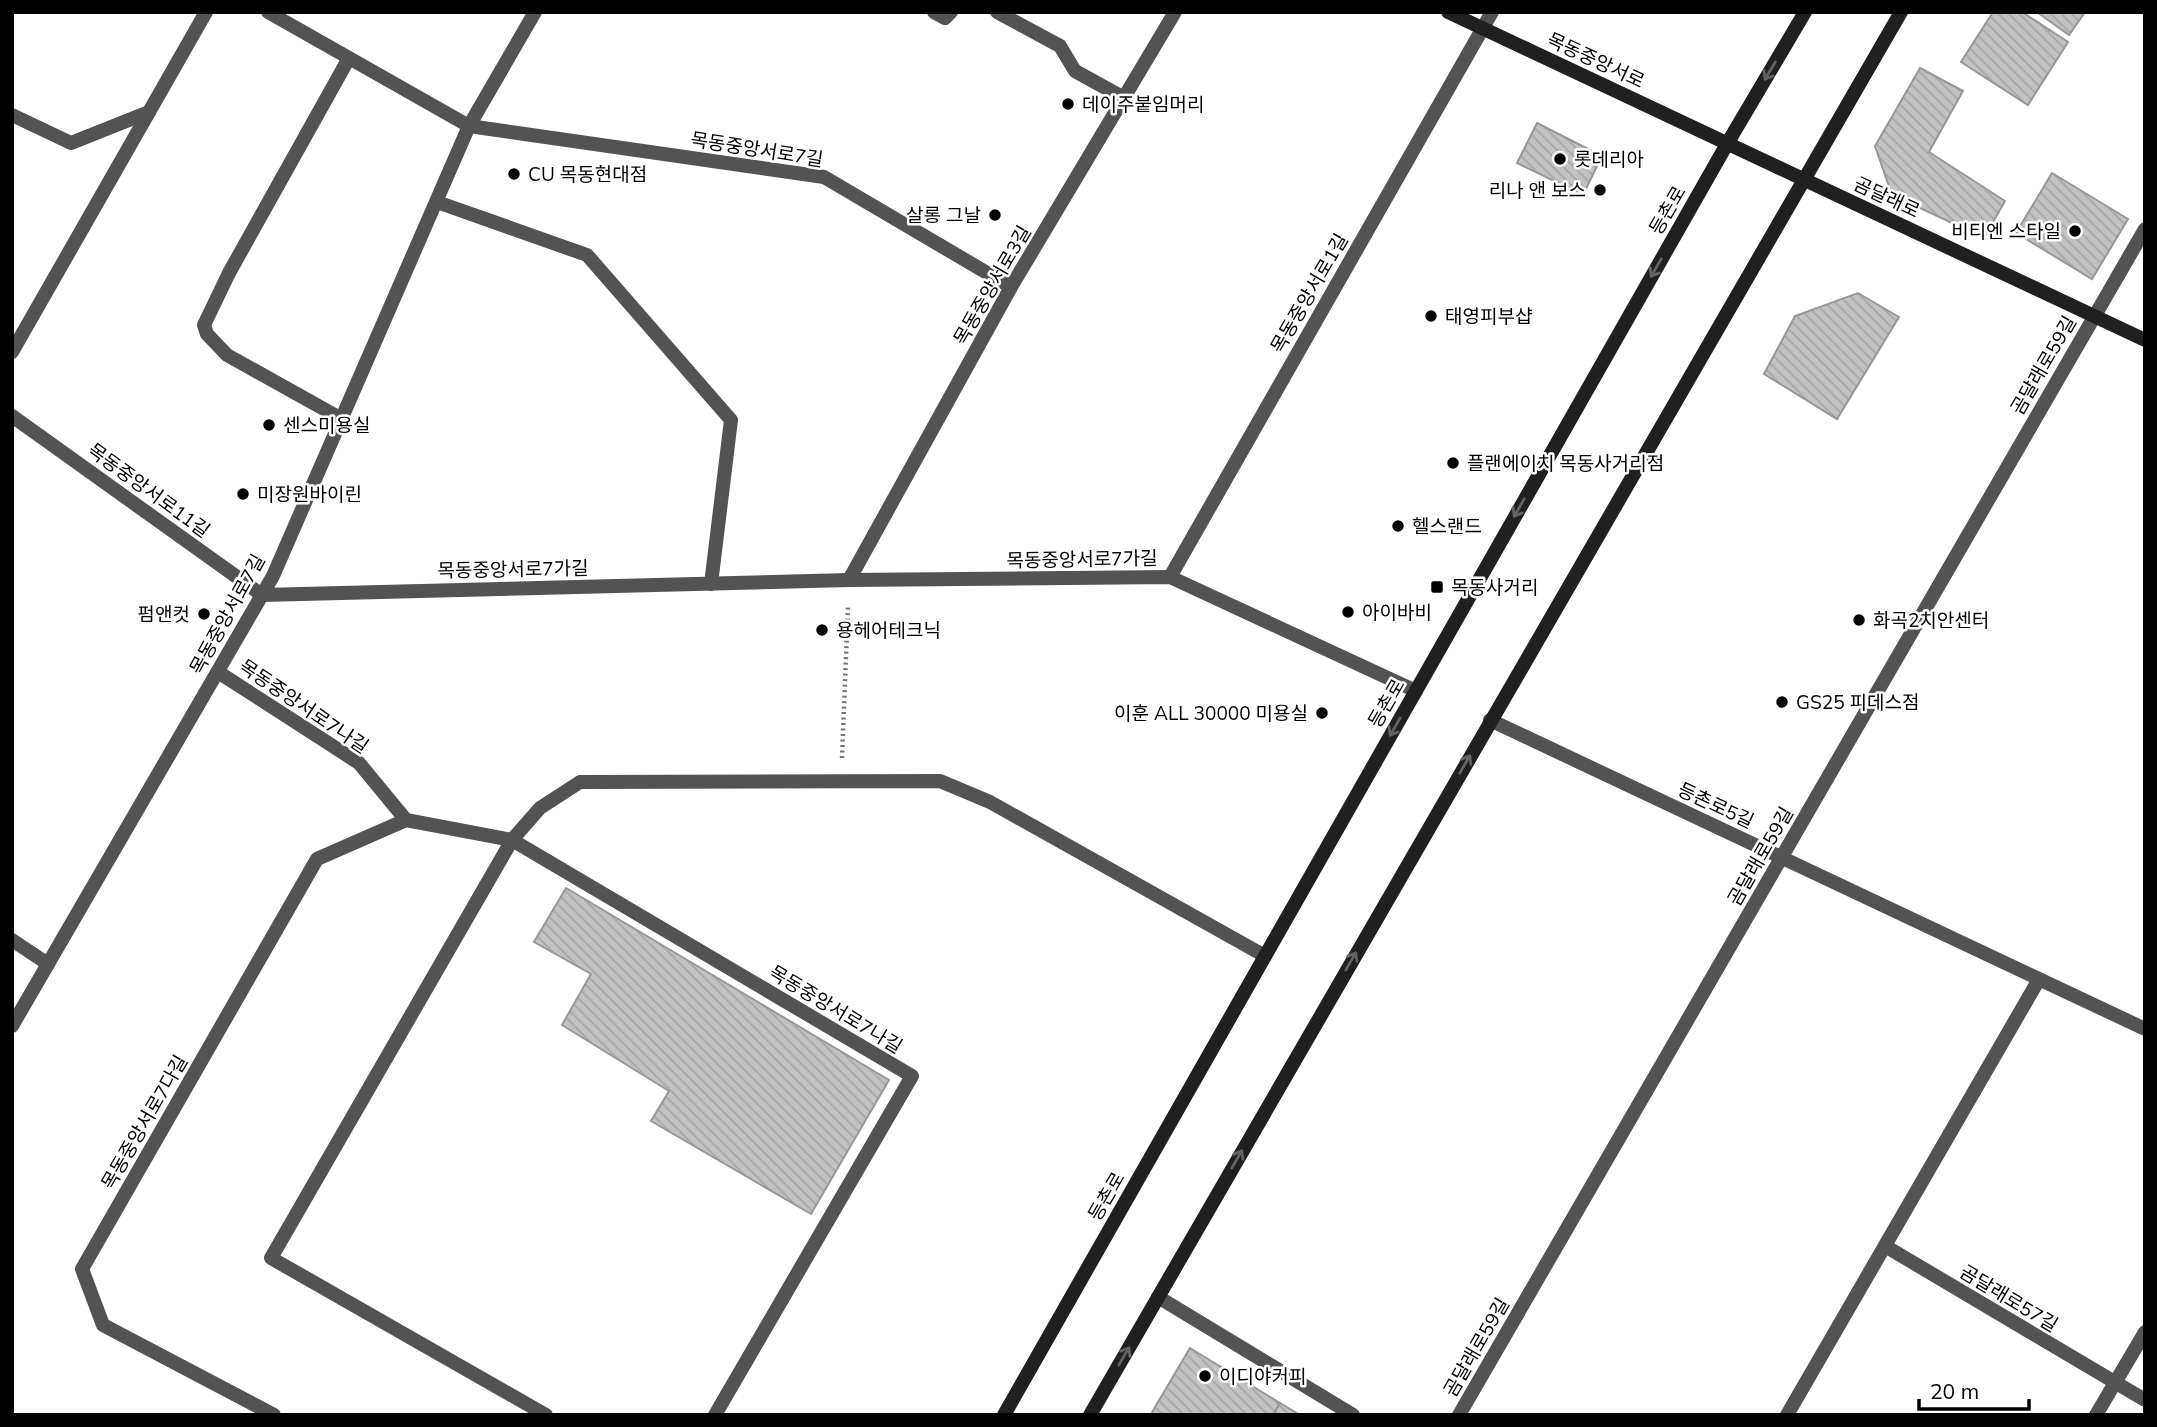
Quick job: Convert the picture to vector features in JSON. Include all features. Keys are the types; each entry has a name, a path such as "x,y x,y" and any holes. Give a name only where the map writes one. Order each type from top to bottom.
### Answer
{"main road":[{"name":"목동중앙서로","path":"1448,12 1727,144"},
{"name":"등촌로","path":"1004,1415 1727,144 1805,12"},
{"path":"1090,1415 1901,12"},
{"name":"곰달래로","path":"1727,144 2145,340"}],"street":[{"path":"12,352 206,12"},
{"name":"목동중앙서로7길","path":"268,12 469,126 824,177 1011,287"},
{"name":"목동중앙서로7길","path":"12,1026 273,576 469,126 536,12"},
{"path":"934,12 945,18 951,12"},
{"path":"997,12 1060,46 1075,71 1124,98"},
{"name":"목동중앙서로3길","path":"849,580 1011,287 1175,12"},
{"name":"목동중앙서로1길","path":"1170,577 1492,12"},
{"path":"340,418 227,355 207,334 204,325 229,273 349,58"},
{"path":"12,115 71,143 149,112"},
{"path":"437,202 587,255 731,420 711,584"},
{"name":"곰달래로59길","path":"1459,1415 2145,229"},
{"name":"목동중앙서로11길","path":"12,416 262,595"},
{"name":"목동중앙서로7가길","path":"262,595 849,580 1170,577 1416,691"},
{"name":"목동중앙서로7나길","path":"218,672 359,763 406,820 512,840 912,1076 715,1415"},
{"name":"등촌로5길","path":"1490,720 2038,981 2145,1029"},
{"path":"546,1415 271,1258 512,840 540,808 580,782 940,781 990,802 1265,956"},
{"name":"목동중앙서로7다길","path":"274,1415 103,1325 82,1269 317,859 406,820"},
{"path":"12,940 48,964"},
{"path":"1787,1415 2038,981"},
{"name":"곰달래로57길","path":"1885,1246 2145,1400"},
{"path":"1158,1297 1353,1415"},
{"path":"2096,1415 2145,1332"}],"path":[{"path":"841,783 849,580"}],"building":[{"path":"1993,12 2022,12 2068,42 2028,105 1961,62"},
{"path":"2037,12 2085,12 2069,35"},
{"path":"1920,68 1963,91 1929,152 2005,201 1984,238 1892,195 1875,146"},
{"name":"롯데리아","path":"1537,123 1602,156 1583,195 1517,163"},
{"path":"2052,173 2128,219 2092,279 2016,233"},
{"path":"1858,293 1899,317 1837,419 1764,374 1795,316"},
{"path":"566,888 889,1080 811,1214 651,1121 669,1091 562,1025 591,974 534,942"},
{"name":"이디야커피","path":"1190,1348 1280,1403 1273,1415 1151,1414"},
{"path":"1280,1403 1300,1415 1273,1415"}],"place":[{"name":"데이주붙임머리","path":"1068,104"},
{"name":"롯데리아","path":"1560,159"},
{"name":"CU 목동현대점","path":"514,174"},
{"name":"리나 앤 보스","path":"1600,190"},
{"name":"살롱 그날","path":"995,215"},
{"name":"비티엔 스타일","path":"2075,231"},
{"name":"태영피부샵","path":"1431,316"},
{"name":"센스미용실","path":"269,425"},
{"name":"플랜에이치 목동사거리점","path":"1453,463"},
{"name":"미장원바이린","path":"243,494"},
{"name":"헬스랜드","path":"1398,526"},
{"name":"목동사거리","path":"1437,587"},
{"name":"아이바비","path":"1348,612"},
{"name":"펌앤컷","path":"204,614"},
{"name":"화곡2치안센터","path":"1859,620"},
{"name":"용헤어테크닉","path":"822,630"},
{"name":"GS25 피데스점","path":"1782,702"},
{"name":"이훈 ALL 30000 미용실","path":"1322,713"},
{"name":"이디야커피","path":"1205,1376"}]}
